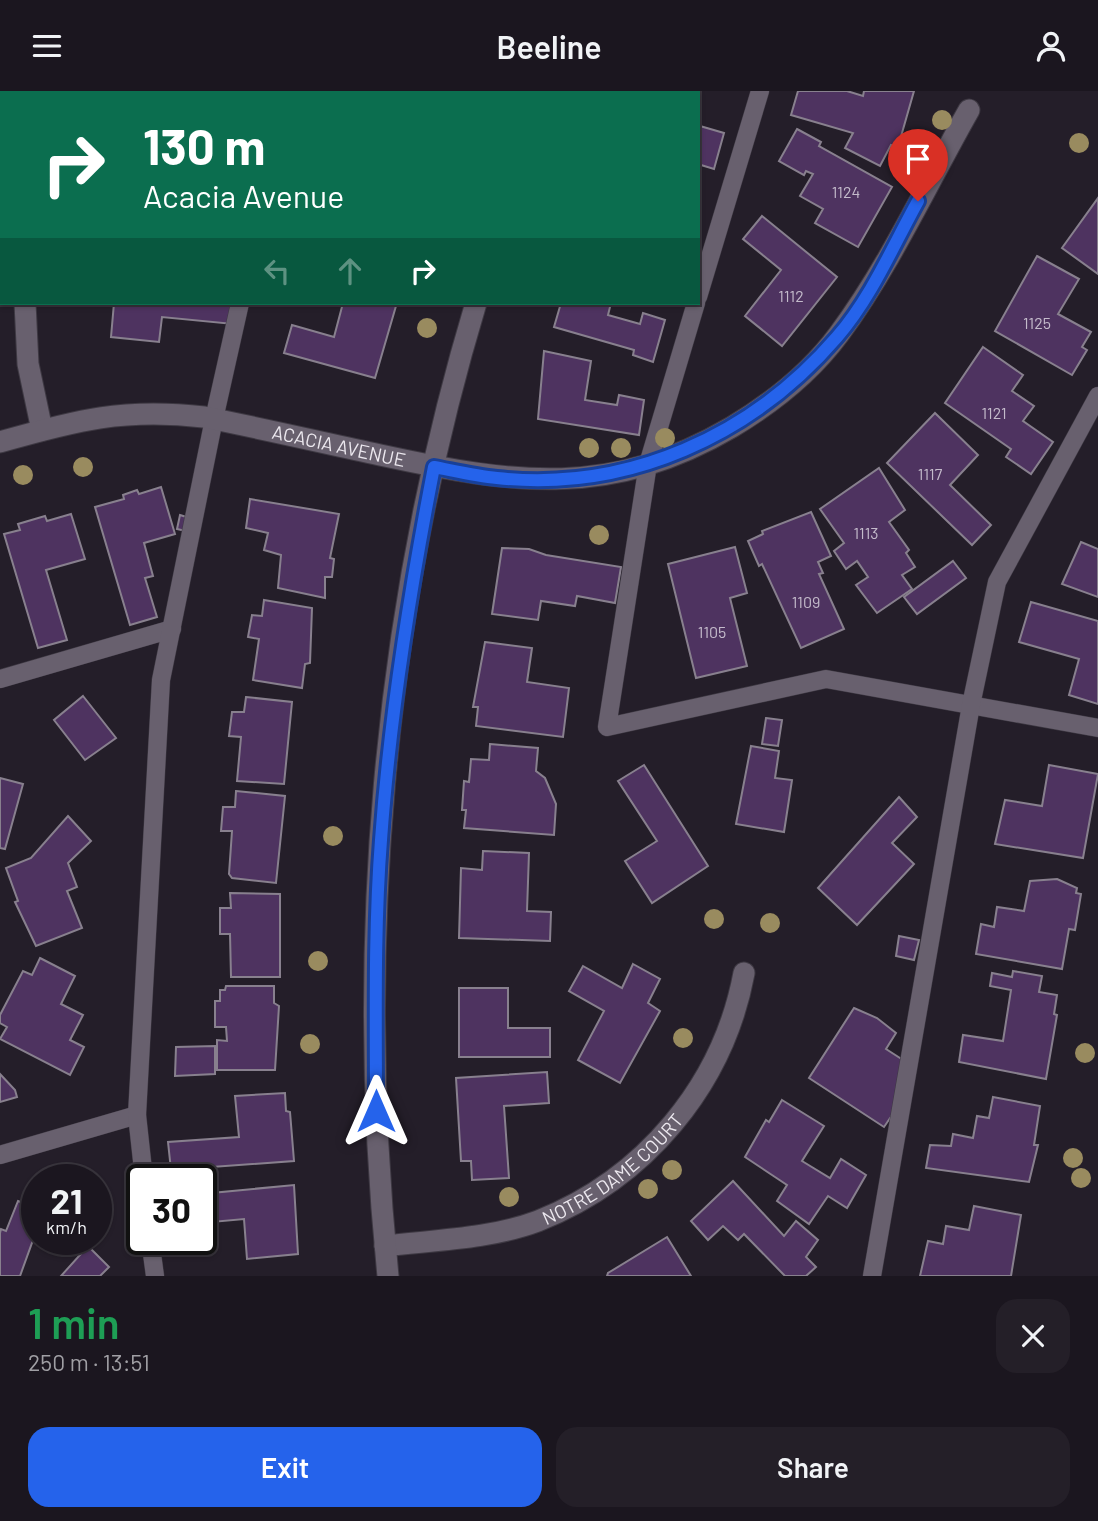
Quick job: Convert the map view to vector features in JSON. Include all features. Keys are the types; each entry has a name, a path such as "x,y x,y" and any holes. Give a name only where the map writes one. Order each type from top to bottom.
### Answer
{"street":[{"name":"ACACIA AVENUE","path":"0,442 98,416 156,412 214,419 496,478 550,481 596,476 648,464 704,443 755,413 792,384 838,336 868,291 969,110"},
{"path":"25,305 28,365 42,430"},
{"path":"388,1276 376,1111 375,976 381,841 394,707 413,573 434,467 475,305"},
{"name":"NOTRE DAME COURT","path":"385,1245 482,1236 536,1221 587,1197 634,1165 670,1129 700,1088 723,1043 744,973"}],"lane":[{"path":"700,290 760,91"},
{"path":"142,1164 137,1115 161,680 240,305"},
{"path":"695,305 648,464 607,727 826,679 1098,728"},
{"path":"872,1276 971,705 997,582 1098,396"},
{"path":"0,680 172,629"},
{"path":"0,1155 137,1115"},
{"path":"152,1255 155,1276"}],"building":[{"path":"798,91 847,91 863,96 864,91 914,91 898,147 891,145 880,166 845,148 853,133 791,115"},
{"path":"700,126 724,133 714,169 701,165 700,167"},
{"path":"797,129 821,142 819,146 892,187 858,247 815,223 823,209 800,196 813,174 806,171 804,175 779,161"},
{"path":"1098,198 1098,274 1062,248"},
{"path":"762,216 837,277 782,346 745,316 781,270 743,239"},
{"path":"1037,256 1079,279 1058,314 1091,332 1082,347 1087,350 1072,375 995,331"},
{"path":"114,305 235,305 233,324 162,317 159,342 111,337"},
{"path":"342,305 396,306 375,378 284,353 292,325 334,337"},
{"path":"560,305 610,305 608,315 640,324 643,313 665,320 653,362 633,355 634,350 554,327"},
{"path":"983,347 1023,375 1012,391 1034,406 1023,421 1053,442 1031,474 1006,457 1011,449 945,403"},
{"path":"544,351 591,361 585,400 617,405 619,395 644,400 639,435 538,419"},
{"path":"935,413 978,455 950,485 991,525 972,545 887,463"},
{"path":"879,468 905,510 889,522 909,550 906,553 915,567 902,575 912,589 877,613 856,585 868,577 857,561 846,569 834,551 844,543 820,509"},
{"path":"161,487 175,534 144,543 153,576 145,578 157,617 130,625 95,507 124,499 123,495 137,490 139,494"},
{"path":"250,499 339,514 330,558 334,559 332,577 325,577 325,598 278,588 281,555 264,550 268,533 246,528"},
{"path":"811,512 831,556 818,562 823,573 819,574 844,629 801,648 762,564 759,566 748,541 763,534 762,531"},
{"path":"71,514 85,559 46,570 67,640 38,648 4,534 20,530 18,524 45,516 47,521"},
{"path":"180,515 193,519 190,532 177,529"},
{"path":"1081,542 1098,549 1098,597 1062,584"},
{"path":"735,547 747,593 730,598 747,666 696,678 668,564"},
{"path":"502,548 529,549 546,555 621,567 615,603 577,596 575,606 541,601 538,620 492,614"},
{"path":"953,561 966,578 917,614 904,597"},
{"path":"264,600 312,608 310,663 305,664 302,688 253,680 259,639 248,637 252,615 262,616"},
{"path":"1031,602 1098,621 1098,704 1069,695 1079,659 1019,642"},
{"path":"485,642 532,648 527,682 569,688 563,737 476,726 478,707 473,707"},
{"path":"83,696 116,738 85,760 54,720"},
{"path":"246,697 292,702 284,784 237,781 241,737 229,736 232,712 244,712"},
{"path":"766,718 782,720 778,746 762,744"},
{"path":"490,744 538,748 536,771 545,778 556,804 554,835 464,828 464,781 469,782 471,759 489,760"},
{"path":"751,746 779,751 775,778 792,780 784,832 736,824"},
{"path":"644,765 708,866 652,903 625,861 657,841 618,781"},
{"path":"1049,765 1098,774 1083,858 995,844 1005,800 1042,806"},
{"path":"0,778 23,784 5,849 0,848"},
{"path":"236,791 285,796 276,883 232,878 229,874 232,831 221,831 223,807 235,807"},
{"path":"899,797 917,817 892,843 914,864 857,925 818,888"},
{"path":"68,816 91,841 68,863 77,887 67,891 82,928 36,946 15,902 18,901 6,868 31,858"},
{"path":"483,851 529,853 527,911 551,912 550,941 459,938 461,868 482,870"},
{"path":"1057,879 1077,888 1076,893 1081,894 1075,930 1069,929 1062,969 976,954 981,924 994,927 997,907 1024,911 1030,881"},
{"path":"230,893 280,894 280,977 231,977 230,934 220,934 220,908 231,908"},
{"path":"899,936 919,940 914,960 896,956"},
{"path":"40,958 75,976 61,1004 83,1015 70,1040 84,1047 70,1075 0,1039 7,1027 0,1023 0,1015 23,971 32,975"},
{"path":"633,964 660,979 648,1003 660,1011 620,1083 578,1060 604,1011 569,991 583,966 622,988"},
{"path":"1013,971 1042,976 1039,992 1057,995 1054,1014 1057,1015 1046,1079 959,1062 963,1035 1003,1041 1011,990 990,986 992,973 1012,977"},
{"path":"226,986 274,986 274,1003 279,1006 275,1070 217,1070 217,1040 227,1041 226,1027 215,1027 215,1001 220,1001 220,990 225,990"},
{"path":"459,988 508,988 508,1028 550,1028 550,1057 459,1057"},
{"path":"854,1008 877,1018 896,1033 886,1049 903,1060 901,1102 884,1127 809,1078"},
{"path":"215,1046 215,1074 175,1076 176,1047"},
{"path":"547,1072 549,1103 504,1106 509,1178 472,1180 471,1161 461,1161 456,1078"},
{"path":"0,1074 15,1090 17,1097 0,1102"},
{"path":"285,1093 286,1111 290,1112 294,1161 217,1167 217,1164 170,1164 168,1142 239,1137 235,1096"},
{"path":"993,1097 1040,1106 1034,1145 1038,1145 1029,1182 926,1168 930,1145 951,1146 953,1134 973,1138 977,1116 989,1118"},
{"path":"782,1100 824,1126 802,1161 830,1178 841,1159 866,1175 847,1208 828,1196 809,1224 777,1201 787,1185 745,1157 766,1120 769,1122"},
{"path":"733,1181 784,1236 796,1221 818,1240 806,1257 816,1267 806,1276 785,1276 744,1234 738,1240 723,1226 708,1240 691,1221"},
{"path":"294,1185 298,1254 247,1259 244,1219 217,1222 217,1192"},
{"path":"18,1201 21,1202 21,1255 28,1255 20,1276 0,1276 0,1233 1,1229 6,1231"},
{"path":"974,1206 1021,1215 1011,1276 920,1276 928,1241 943,1244 946,1226 969,1230"},
{"path":"667,1237 691,1276 607,1276 608,1273"},
{"path":"80,1255 97,1255 109,1267 100,1276 61,1276"}],"route":[{"path":"376,1111 375,976 381,841 394,707 413,573 434,467 496,478 550,481 596,476 648,464 704,443 755,413 792,384 838,336 868,291 918,201"}]}
